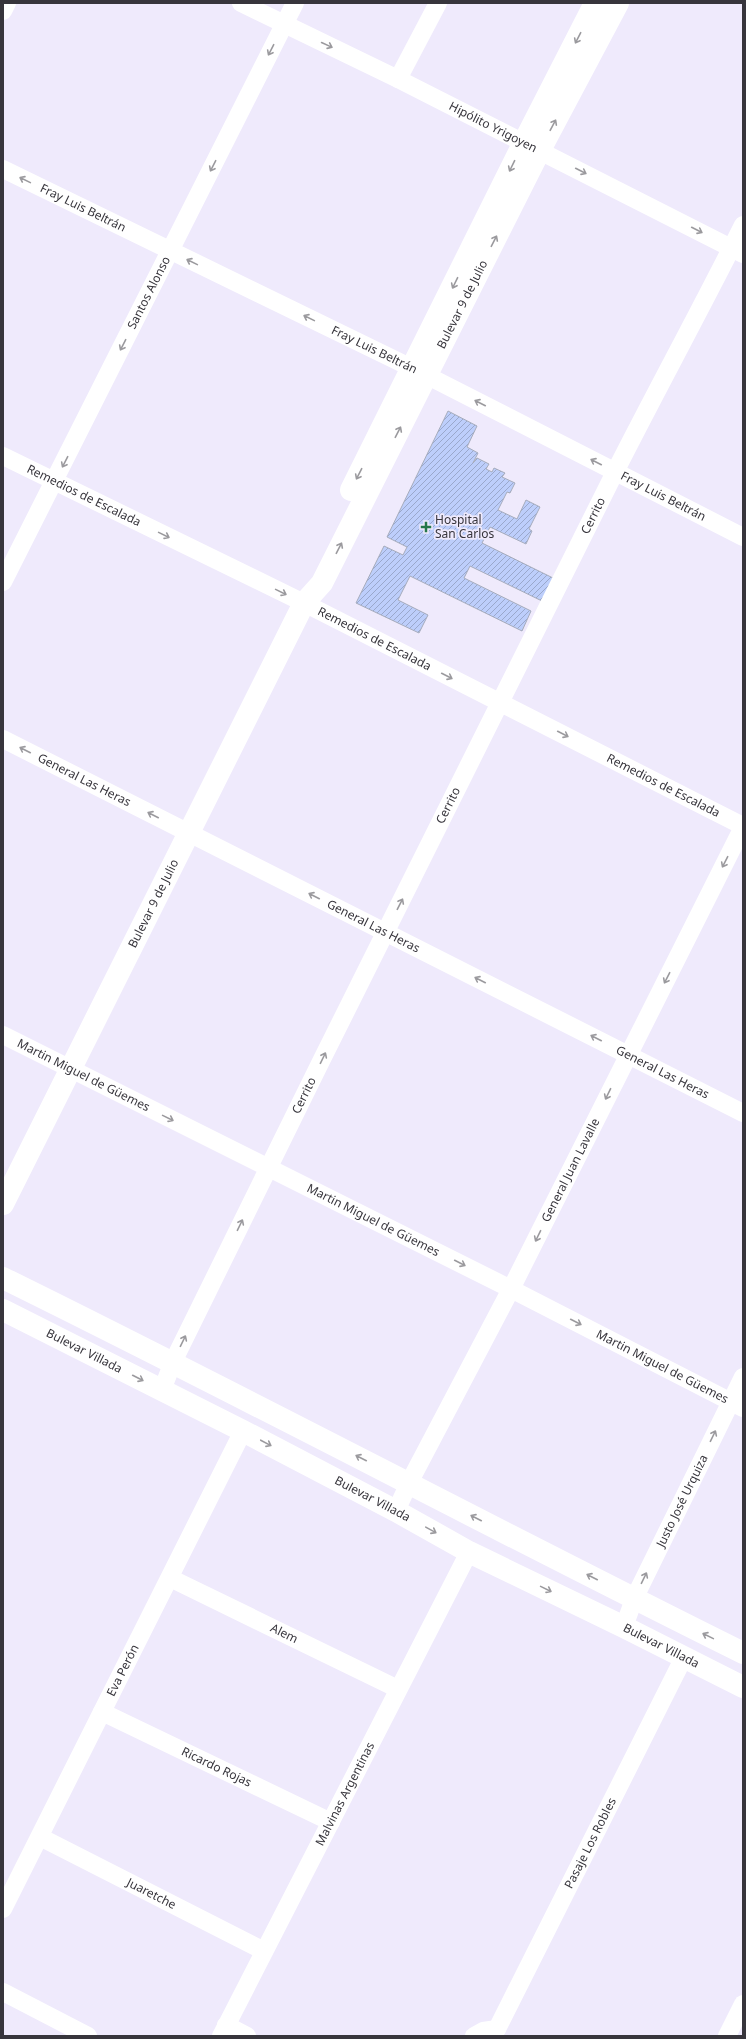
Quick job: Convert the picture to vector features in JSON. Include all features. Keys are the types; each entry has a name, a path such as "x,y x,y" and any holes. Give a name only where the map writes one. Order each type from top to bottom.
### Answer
{"main road":[{"name":"Bulevar 9 de Julio","path":"3,1204 304,603 308,576 419,372 532,146 595,3"},
{"name":"Bulevar 9 de Julio","path":"532,146 618,3"},
{"path":"3,1278 173,1362 634,1599 743,1653"},
{"name":"Bulevar Villada","path":"3,1310 243,1431 396,1511 469,1552 624,1627 743,1687"}],"street":[{"path":"3,11 7,3"},
{"name":"Hipólito Yrigoyen","path":"241,3 398,79 737,251"},
{"name":"Santos Alonso","path":"3,582 55,482 295,3"},
{"path":"398,79 438,3"},
{"name":"Fray Luis Beltrán","path":"3,169 419,372 743,536"},
{"name":"Cerrito","path":"162,1390 173,1362 268,1168 615,472 737,251 743,225"},
{"name":"Remedios de Escalada","path":"3,456 304,603 743,827"},
{"name":"General Las Heras","path":"3,740 743,1113"},
{"name":"General Juan Lavalle","path":"396,1511 409,1483 511,1289 743,827"},
{"name":"Martin Miguel de Güemes","path":"3,1035 511,1289 737,1405"},
{"name":"Justo José Urquiza","path":"624,1627 634,1599 737,1405 743,1377"},
{"name":"Eva Perón","path":"3,1910 243,1431"},
{"name":"Malvinas Argentinas","path":"223,2031 469,1552"},
{"name":"Alem","path":"170,1578 398,1689"},
{"name":"Pasaje Los Robles","path":"500,2032 684,1657"},
{"name":"Ricardo Rojas","path":"102,1712 331,1822"},
{"name":"Juaretche","path":"40,1837 264,1951"},
{"path":"3,1992 88,2036"},
{"path":"727,2036 743,2004"},
{"path":"223,2031 247,2036"},
{"path":"474,2036 483,2031 500,2032"}],"building":[{"path":"448,411 477,426 467,447 478,453 473,463 477,458 489,464 486,469 492,472 494,468 505,473 502,477 515,483 510,493 507,492 498,510 517,519 526,500 540,507 529,529 532,531 526,544 490,527 482,543 553,578 542,601 470,566 464,578 531,611 522,631 410,576 398,600 428,615 419,633 356,603 384,546 403,555 407,547 387,537"}],"place":[{"name":"Hospital San Carlos","path":"426,527"}]}
